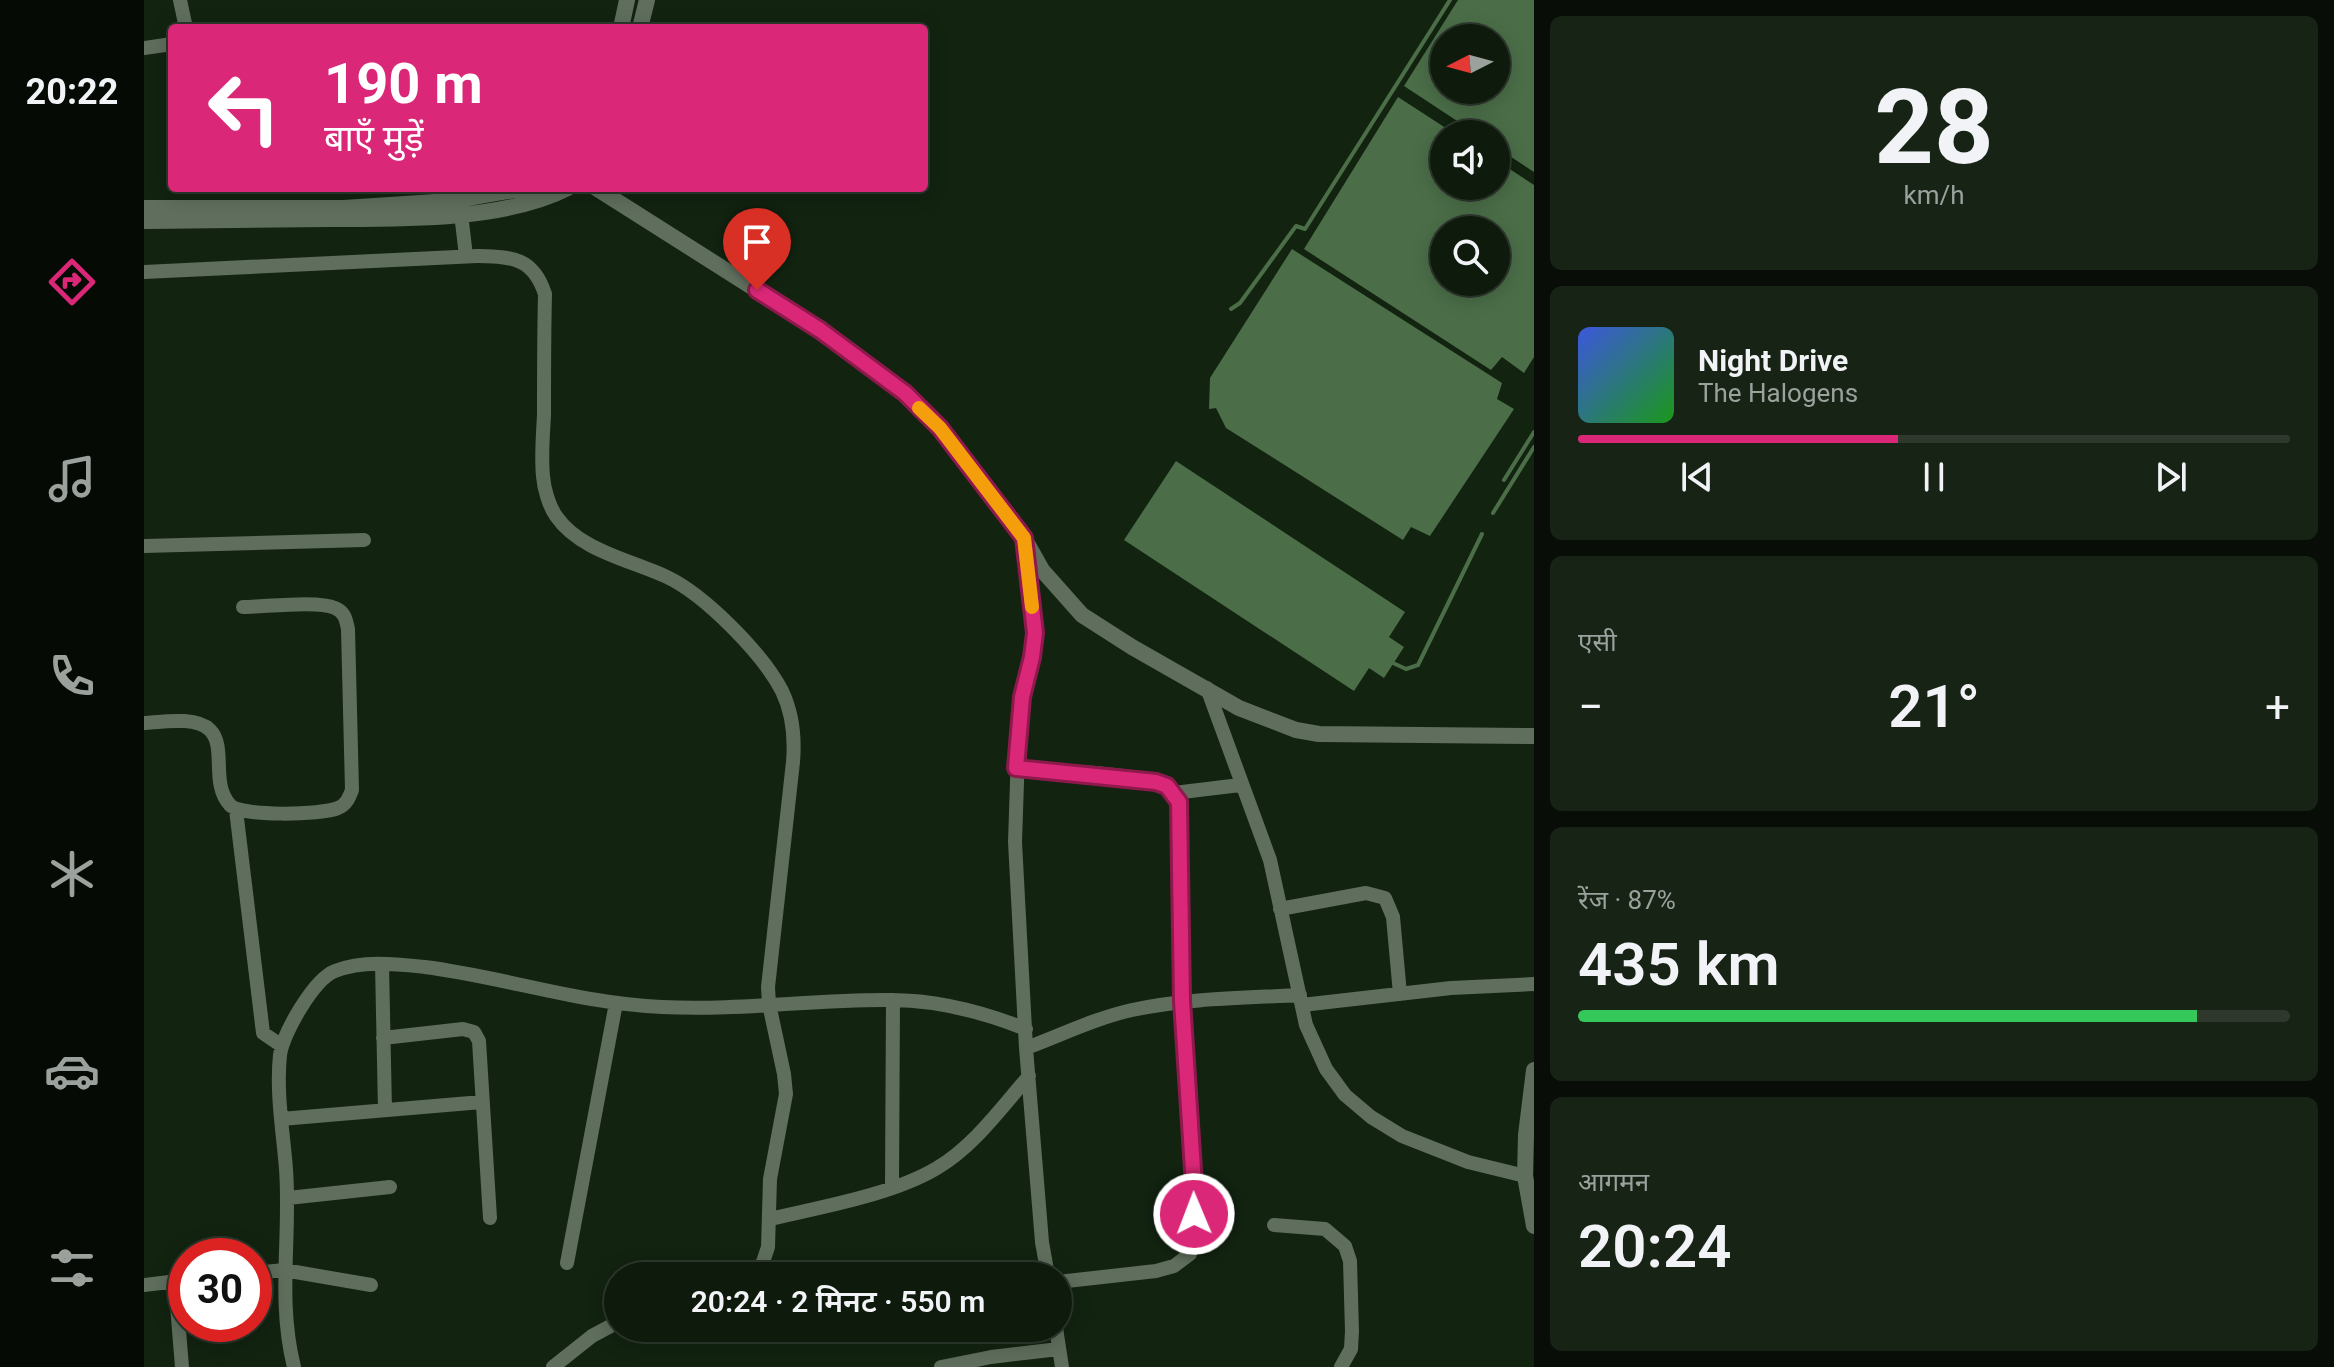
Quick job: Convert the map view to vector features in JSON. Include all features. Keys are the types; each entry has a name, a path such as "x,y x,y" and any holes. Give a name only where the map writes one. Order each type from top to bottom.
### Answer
{"street":[{"path":"180,0 185,24"},
{"path":"622,24 627,0"},
{"path":"641,24 647,0"},
{"path":"144,48 168,45"},
{"path":"144,221 401,219 460,207 480,192"},
{"path":"144,208 460,207 523,203 560,192"},
{"path":"602,192 820,330 905,393 940,428 1024,538 1042,570 1082,615 1132,647 1256,716 1296,730 1319,734 1534,736"},
{"path":"460,207 466,256"},
{"path":"144,272 466,256 519,260 532,268 540,280 545,294 543,478 556,516 570,532 588,544 670,578 696,594 731,625 781,690 791,717 795,739 770,965 769,1004 786,1094 770,1179 768,1247 763,1262"},
{"path":"1024,538 1035,633 1022,697 1016,768 1015,842 1026,1048 1046,1262"},
{"path":"144,546 364,540"},
{"path":"144,723 200,723 211,730 216,741 220,788 236,810 270,814 337,809 347,802 352,790 348,629 345,616 338,608 324,605 243,607"},
{"path":"1207,688 1270,860 1306,1025 1326,1069 1345,1095 1371,1117 1402,1136 1437,1151 1525,1176"},
{"path":"1016,768 1141,779 1167,786 1179,802 1182,1001 1194,1185 1193,1242 1190,1254 1174,1266 1156,1271 1072,1280"},
{"path":"1174,793 1240,785"},
{"path":"236,810 263,1033 282,1046"},
{"path":"1280,909 1366,893 1385,898 1393,917 1400,994"},
{"path":"294,1367 286,1335 284,1270 288,1198 281,1119 282,1046 295,1018 324,977 347,968 382,964 442,969 616,1003 680,1008 893,1000 972,1010 1026,1029"},
{"path":"382,964 385,1110"},
{"path":"1026,1048 1106,1017 1182,1001 1301,1000 1534,984"},
{"path":"892,1186 893,1000"},
{"path":"567,1263 616,1003"},
{"path":"383,1038 463,1029 474,1032 481,1052 490,1218"},
{"path":"1533,1216 1525,1176 1526,1135 1534,1070"},
{"path":"770,1219 892,1186 936,1168 978,1135 1029,1076"},
{"path":"281,1119 482,1102"},
{"path":"288,1198 390,1187"},
{"path":"1274,1225 1325,1229 1345,1246 1350,1261 1352,1331 1351,1349 1341,1367"},
{"path":"272,1271 284,1270 371,1285"},
{"path":"144,1285 168,1282"},
{"path":"553,1367 604,1330"},
{"path":"182,1342 182,1367"},
{"path":"1058,1342 1062,1367"},
{"path":"941,1367 1059,1349"}],"shaded area":[{"path":"1458,0 1534,0 1534,172 1510,156 1510,120 1456,120 1431,104 1510,104 1510,24 1443,24"},
{"path":"1430,45 1430,103 1404,86"},
{"path":"1398,97 1433,120 1430,120 1430,200 1510,200 1510,169 1534,185 1534,357 1524,373 1502,357 1491,370 1304,249"},
{"path":"1292,249 1502,383 1497,399 1514,409 1430,536 1411,527 1403,540 1226,428 1216,408 1209,409 1210,378"},
{"path":"1176,461 1405,612 1389,637 1404,647 1384,678 1369,668 1354,691 1124,540"}],"waterway":[{"path":"1231,309 1240,303 1296,226 1305,229 1450,0"},
{"path":"1504,480 1534,432"},
{"path":"1493,513 1534,447"},
{"path":"1393,663 1406,669 1418,665 1482,534"}],"slow traffic":[{"path":"919,408 940,428 1024,538 1032,607"}],"route":[{"path":"757,290 820,330 905,393 940,428 1024,538 1035,633 1022,697 1016,768 1156,782 1167,786 1179,802 1182,1001 1194,1214"}]}
